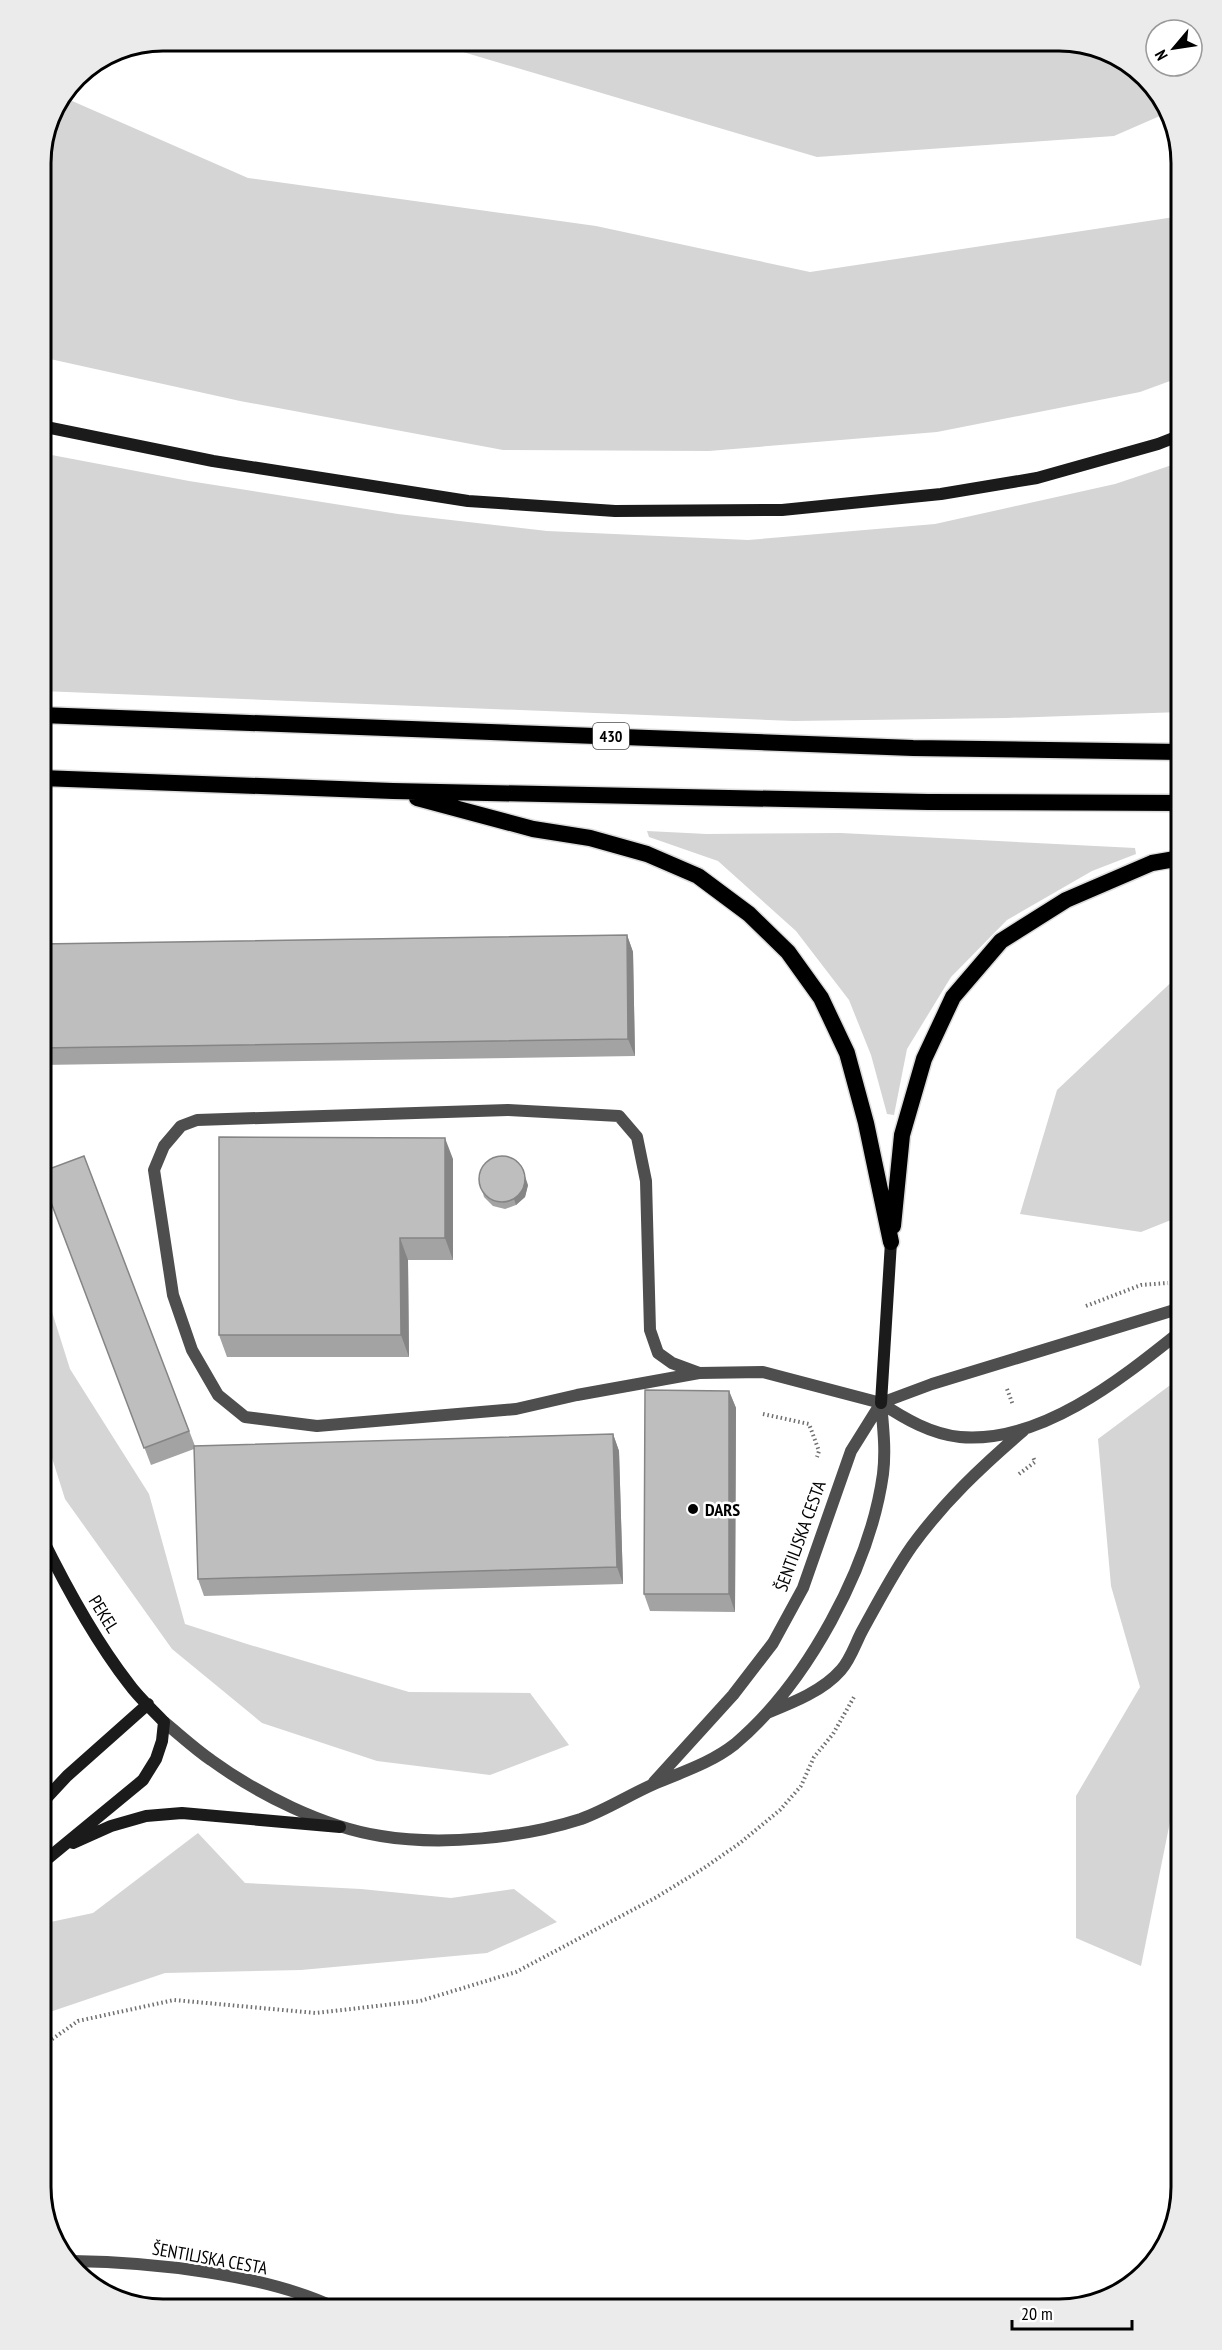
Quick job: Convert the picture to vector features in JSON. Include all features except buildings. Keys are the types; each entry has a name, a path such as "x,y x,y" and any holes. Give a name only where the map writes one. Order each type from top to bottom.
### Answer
{"highway":[{"name":"430","path":"51,715 913,748 1171,752"},
{"path":"51,778 393,791 928,802 1171,803"},
{"path":"393,791 533,830 590,838 647,854 698,876 748,914 788,952 821,998 847,1053 866,1123 891,1242"},
{"path":"891,1242 902,1135 924,1059 953,997 1001,941 1066,900 1152,863 1171,860"}],"main road":[{"path":"51,428 213,461 468,501 615,511 782,510 941,494 1037,478 1171,439"},
{"path":"881,1403 891,1242"},
{"name":"PEKEL","path":"51,1556 65,1585 92,1629 130,1685 164,1722"},
{"path":"51,1793 148,1704"},
{"path":"51,1855 143,1780 156,1759 162,1741 164,1722"},
{"path":"58,1850 111,1826 146,1816 182,1813 340,1827"}],"street":[{"path":"699,1372 672,1363 658,1353 650,1330 646,1180 637,1137 619,1116 508,1110 197,1120 181,1126 164,1146 154,1170 173,1294 192,1350 218,1395 244,1417 317,1426 516,1409 699,1372 764,1372 881,1403 904,1419 931,1431 960,1437 1023,1431"},
{"path":"881,1403 933,1384 1171,1311"},
{"path":"765,1714 790,1704 827,1682 842,1669 877,1604 910,1550 930,1522 961,1486 1023,1431 1095,1394 1171,1339"},
{"name":"ŠENTILJSKA CESTA","path":"164,1722 211,1760 268,1795 340,1827 380,1836 420,1840 520,1833 581,1819 651,1785 705,1764 734,1744 765,1714 809,1659 841,1603 856,1569 878,1504 884,1472 881,1403"},
{"name":"ŠENTILJSKA CESTA","path":"651,1785 733,1695 773,1642 803,1588 851,1451 881,1403"},
{"name":"ŠENTILJSKA CESTA","path":"80,2261 157,2266 231,2277 285,2290 310,2299"}],"shaded area":[{"path":"460,51 1066,51 1095,57 1127,74 1148,95 1160,116 1114,136 817,157"},
{"path":"71,100 248,178 596,226 810,272 1171,218 1171,381 1140,392 937,432 709,451 503,450 240,401 51,359 51,156 55,134"},
{"path":"51,455 189,481 398,514 547,531 748,540 935,524 1115,484 1171,465 1171,712 1007,718 794,721 51,691"},
{"path":"647,831 707,834 841,833 1135,848 1136,854 1092,871 1007,920 951,977 907,1049 894,1115 887,1114 871,1055 849,1000 796,931 718,861 649,837"},
{"path":"1171,982 1171,1220 1141,1232 1020,1214 1057,1090"},
{"path":"51,1309 70,1369 149,1494 185,1624 409,1692 530,1693 569,1745 490,1775 377,1761 262,1723 172,1649 65,1499 51,1455"},
{"path":"1171,1384 1171,1817 1141,1966 1076,1938 1076,1796 1140,1687 1111,1586 1098,1439"},
{"path":"198,1833 245,1883 361,1889 451,1898 514,1889 557,1922 487,1953 301,1970 165,1973 51,2012 51,1922 93,1913"}],"place":[{"name":"DARS","path":"693,1509"}]}
